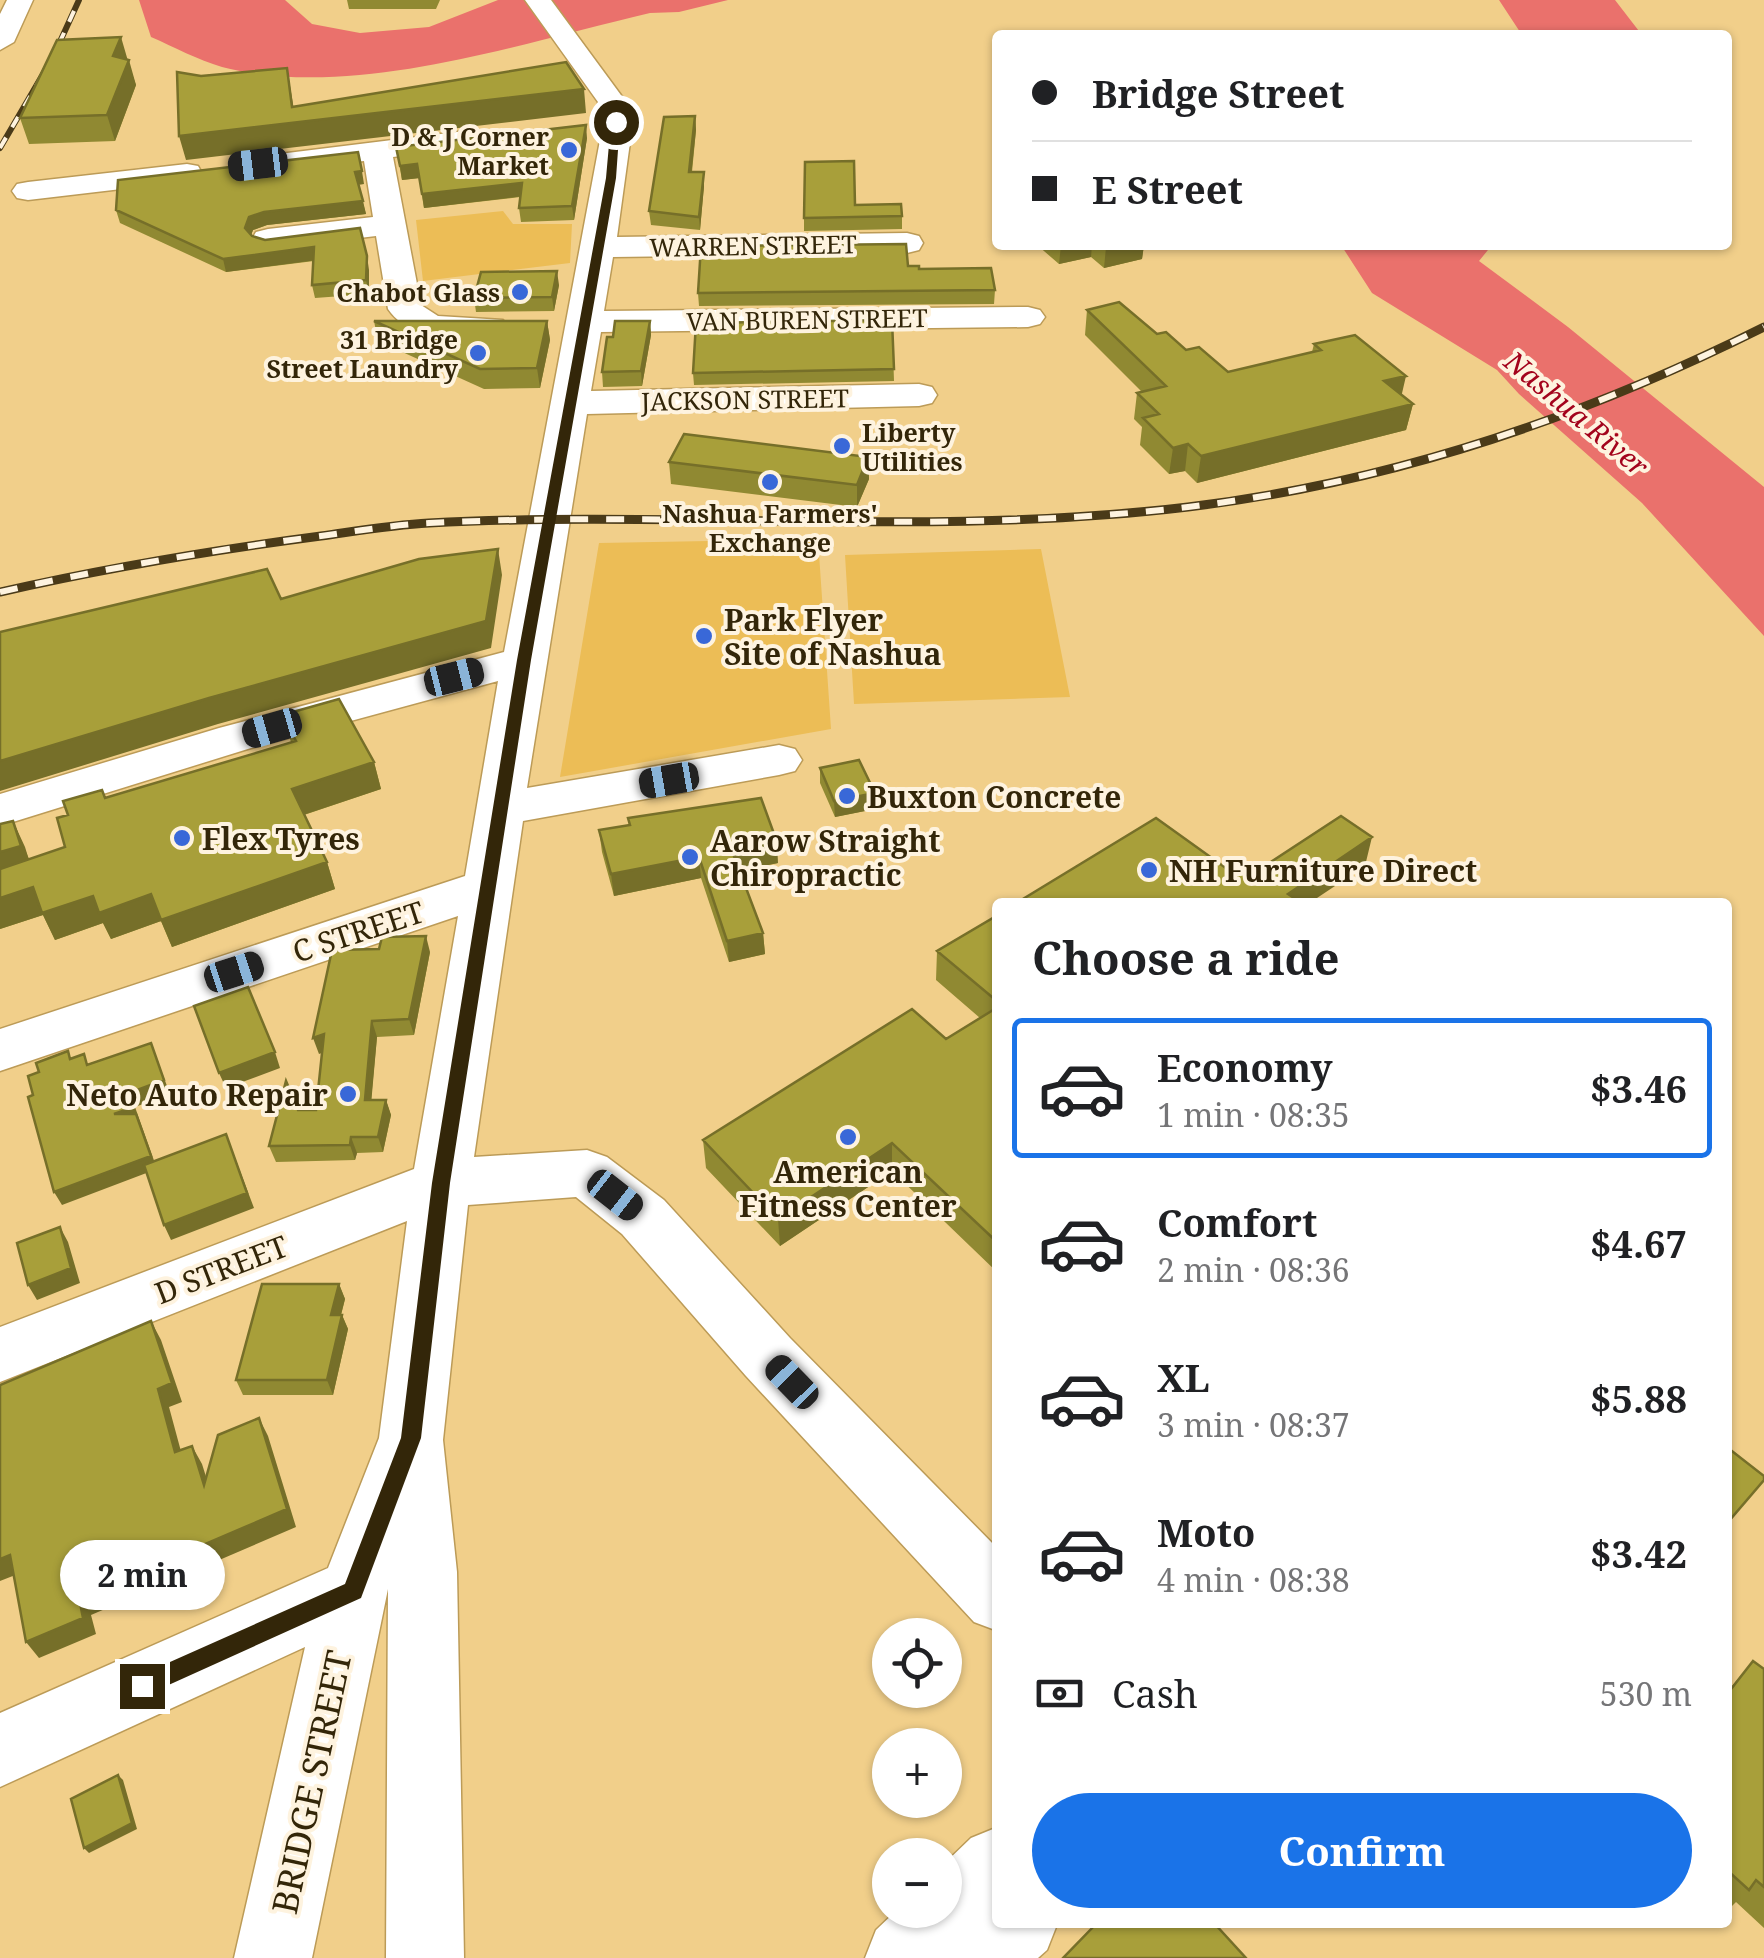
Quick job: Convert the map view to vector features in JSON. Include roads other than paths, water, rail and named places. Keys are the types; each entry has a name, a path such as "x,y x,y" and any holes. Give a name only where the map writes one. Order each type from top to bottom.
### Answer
{"street":[{"path":"2,34 20,0"},
{"name":"BRIDGE STREET","path":"273,1958 353,1591 411,1438 441,1183 524,660 572,403 562,325 599,247 600,124 606,90 538,0"},
{"path":"0,216 17,181 230,168 494,136"},
{"path":"268,239 390,224 376,150"},
{"name":"VAN BUREN STREET","path":"390,224 405,309 422,322 440,327 1028,316"},
{"name":"WARREN STREET","path":"599,247 907,243"},
{"name":"JACKSON STREET","path":"572,403 919,395"},
{"path":"0,810 272,728 524,660"},
{"path":"501,809 779,760"},
{"name":"C STREET","path":"0,1050 488,887"},
{"name":"D STREET","path":"0,1355 441,1183 586,1173 643,1217 768,1356 992,1592"},
{"name":"BRIDGE STREET","path":"411,1438 423,1521 420,1811 425,1958"},
{"path":"0,1750 353,1591"},
{"path":"904,1958 992,1871"},
{"path":"983,1958 1012,1928"}],"water":[{"path":"139,0 285,0 312,24 360,33 429,27 498,0 728,0 679,12 650,13 436,64 326,77 272,76 222,67 195,57 151,37"},
{"path":"1499,0 1615,0 1638,30 1519,30"},
{"name":"Nashua River","path":"1344,250 1488,250 1479,261 1568,327 1764,487 1764,636 1642,503 1497,370 1372,293"}],"railway":[{"path":"0,148 53,57 79,0"},
{"path":"0,592 200,554 415,524 618,519 999,520 1093,516 1263,496 1411,463 1484,442 1626,390 1764,327"}],"place":[{"name":"D & J Corner Market","path":"569,150"},
{"name":"Chabot Glass","path":"520,292"},
{"name":"31 Bridge Street Laundry","path":"478,353"},
{"name":"Liberty Utilities","path":"842,446"},
{"name":"Nashua Farmers' Exchange","path":"770,482"},
{"name":"Park Flyer Site of Nashua","path":"704,636"},
{"name":"Buxton Concrete","path":"847,796"},
{"name":"Flex Tyres","path":"182,838"},
{"name":"Aarow Straight Chiropractic","path":"690,857"},
{"name":"NH Furniture Direct","path":"1149,870"},
{"name":"Neto Auto Repair","path":"348,1094"},
{"name":"American Fitness Center","path":"848,1137"}]}
